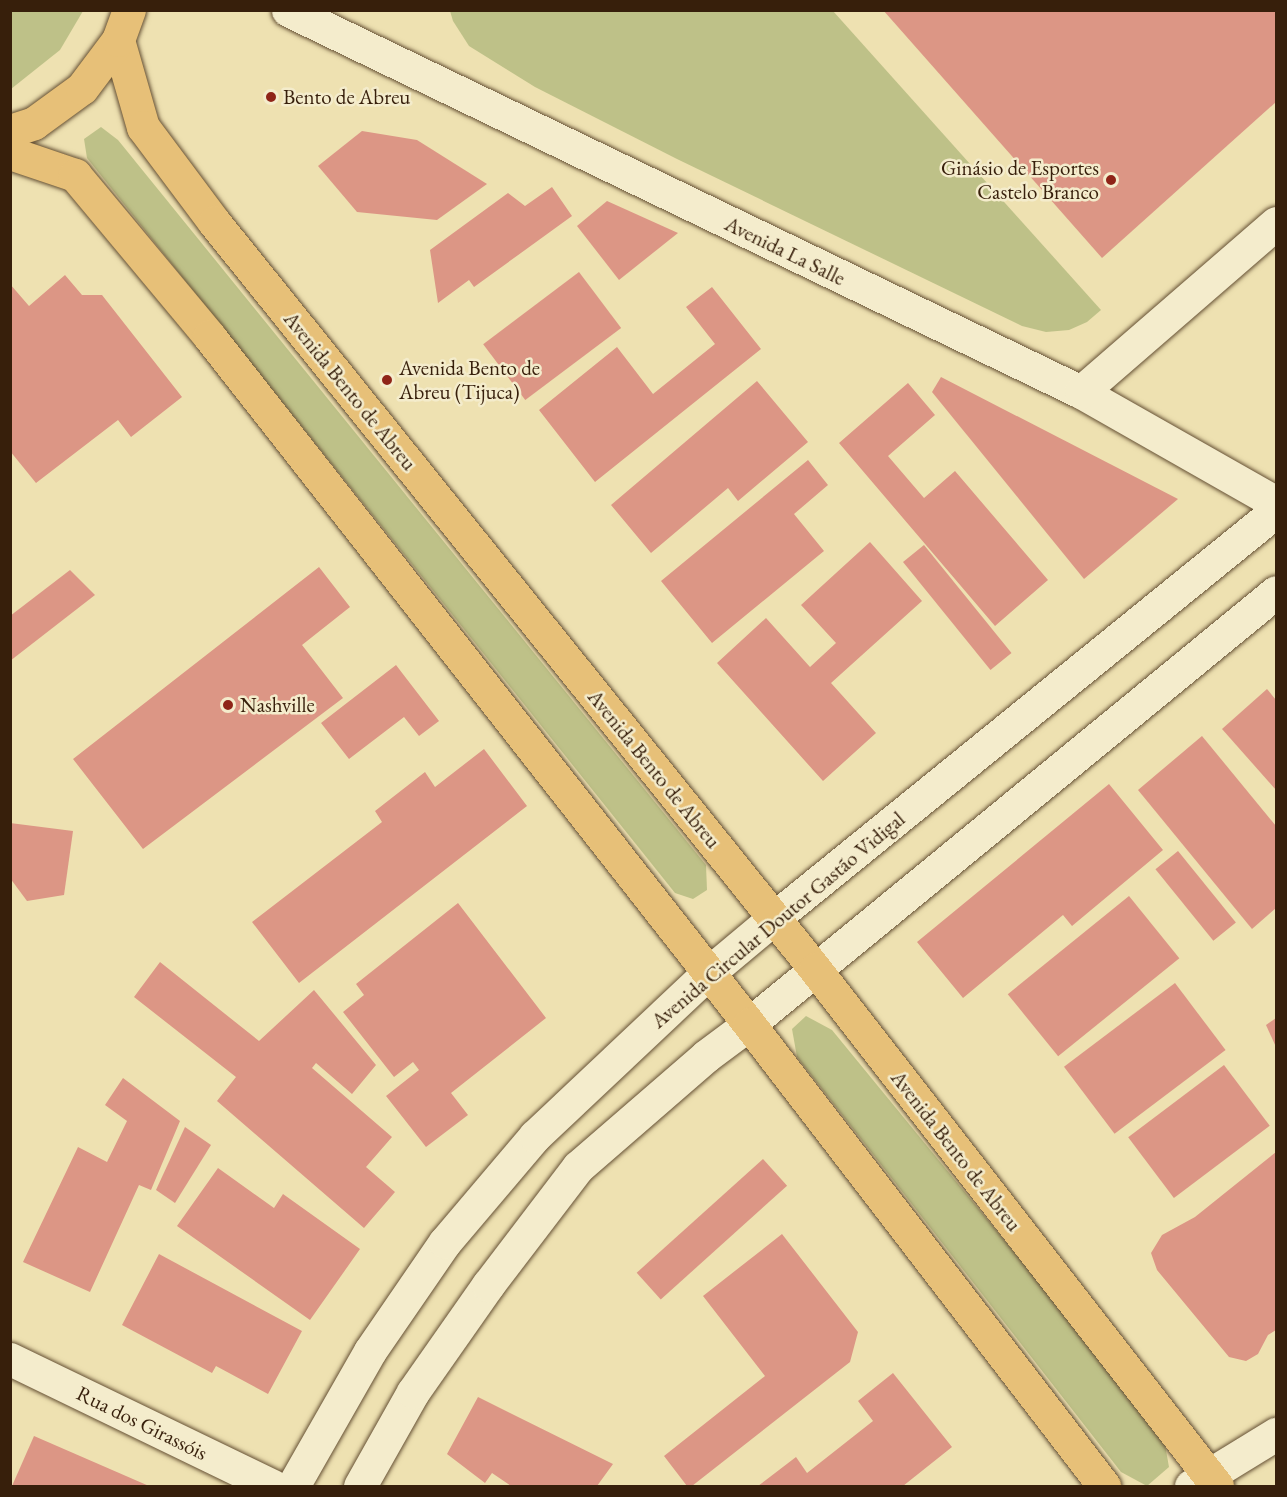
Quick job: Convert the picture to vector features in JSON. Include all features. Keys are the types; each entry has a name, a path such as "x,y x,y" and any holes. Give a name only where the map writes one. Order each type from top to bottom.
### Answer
{"main road":[{"path":"10,131 34,123 82,88 123,25"},
{"name":"Avenida Bento de Abreu","path":"123,25 143,128 214,222 815,969 1205,1483"},
{"path":"10,153 75,175 209,336 749,1024 1104,1486"}],"street":[{"name":"Avenida La Salle","path":"291,11 1081,392 1276,503"},
{"path":"1081,392 1276,223"},
{"name":"Avenida Circular Doutor Gastão Vidigal","path":"293,1486 370,1352 445,1242 535,1136 708,974 774,918 1276,511"},
{"path":"360,1486 413,1392 488,1285 578,1167 706,1056 749,1024 1276,592"},
{"name":"Rua dos Girassóis","path":"10,1359 273,1486"},
{"path":"1205,1483 1276,1434"}],"green space":[{"path":"11,10 83,11 60,50 11,89"},
{"path":"450,11 833,11 1101,310 1087,322 1069,330 1046,332 1022,326 677,159 535,87 469,46 453,21"},
{"path":"101,127 118,140 706,865 707,890 693,899 675,893 87,158 84,139"},
{"path":"806,1016 832,1030 1163,1434 1169,1467 1147,1486 1121,1472 797,1057 792,1029"}],"building":[{"name":"Ginásio de Esportes Castelo Branco","path":"883,10 1276,10 1276,102 1102,258"},
{"path":"362,131 417,140 487,184 437,220 357,212 318,166"},
{"path":"552,187 572,216 474,287 469,280 438,303 430,250 508,193 525,206"},
{"path":"607,201 678,233 619,280 577,226"},
{"path":"579,272 621,328 525,400 483,344"},
{"path":"65,275 82,295 102,295 182,397 131,437 118,420 36,483 10,451 10,284 29,306"},
{"path":"712,287 761,349 595,482 539,410 617,347 653,394 715,344 686,307"},
{"path":"941,377 1178,499 1084,579 932,392"},
{"path":"757,381 808,442 738,501 728,488 651,553 611,505"},
{"path":"908,383 935,415 888,456 924,498 955,471 1048,580 995,626 839,443"},
{"path":"808,460 828,485 794,514 824,551 712,643 661,581"},
{"path":"870,542 922,601 831,683 876,733 823,781 717,663 766,618 810,667 836,643 801,605"},
{"path":"924,545 1011,653 990,670 903,562"},
{"path":"319,567 350,607 302,645 343,698 143,849 73,759"},
{"path":"70,570 95,595 10,661 10,616"},
{"path":"396,665 439,721 419,736 404,717 349,759 321,723"},
{"path":"1267,689 1276,700 1276,790 1222,729"},
{"path":"1202,736 1276,826 1276,908 1252,929 1138,790"},
{"path":"484,749 527,806 299,983 252,922 382,822 375,811 425,772 435,787"},
{"path":"1109,784 1163,850 1072,926 1063,915 963,998 917,942"},
{"path":"10,823 73,831 64,895 27,901 10,878"},
{"path":"1178,851 1236,922 1213,941 1155,869"},
{"path":"1129,896 1179,958 1058,1056 1008,994"},
{"path":"458,903 546,1018 451,1093 468,1115 426,1147 386,1096 419,1070 413,1062 394,1077 343,1012 364,995 356,984"},
{"path":"160,962 259,1041 314,990 376,1065 352,1094 316,1063 312,1068 392,1137 366,1167 395,1192 364,1228 217,1101 236,1077 134,997"},
{"path":"1175,983 1226,1050 1115,1134 1064,1067"},
{"path":"1276,1018 1276,1047 1266,1025"},
{"path":"1224,1065 1270,1126 1174,1198 1128,1137"},
{"path":"123,1078 180,1121 151,1190 139,1185 90,1292 23,1262 78,1147 107,1162 127,1121 105,1105"},
{"path":"185,1127 211,1145 175,1203 156,1190"},
{"path":"1276,1152 1276,1330 1268,1335 1258,1354 1246,1361 1229,1357 1157,1270 1151,1253 1162,1235 1195,1217"},
{"path":"763,1159 787,1186 661,1300 637,1273"},
{"path":"218,1168 274,1208 283,1194 360,1249 310,1320 177,1226"},
{"path":"782,1234 858,1332 850,1362 692,1486 687,1486 664,1456 765,1376 703,1296"},
{"path":"159,1254 302,1331 268,1394 216,1366 212,1373 122,1325"},
{"path":"893,1373 952,1447 903,1486 758,1486 796,1457 807,1473 873,1421 858,1401"},
{"path":"478,1397 613,1464 597,1486 511,1486 492,1473 485,1483 447,1454"},
{"path":"34,1436 149,1486 12,1486"}],"place":[{"name":"Bento de Abreu","path":"271,97"},
{"name":"Ginásio de Esportes Castelo Branco","path":"1111,180"},
{"name":"Avenida Bento de Abreu (Tijuca)","path":"387,380"},
{"name":"Nashville","path":"228,705"}]}
